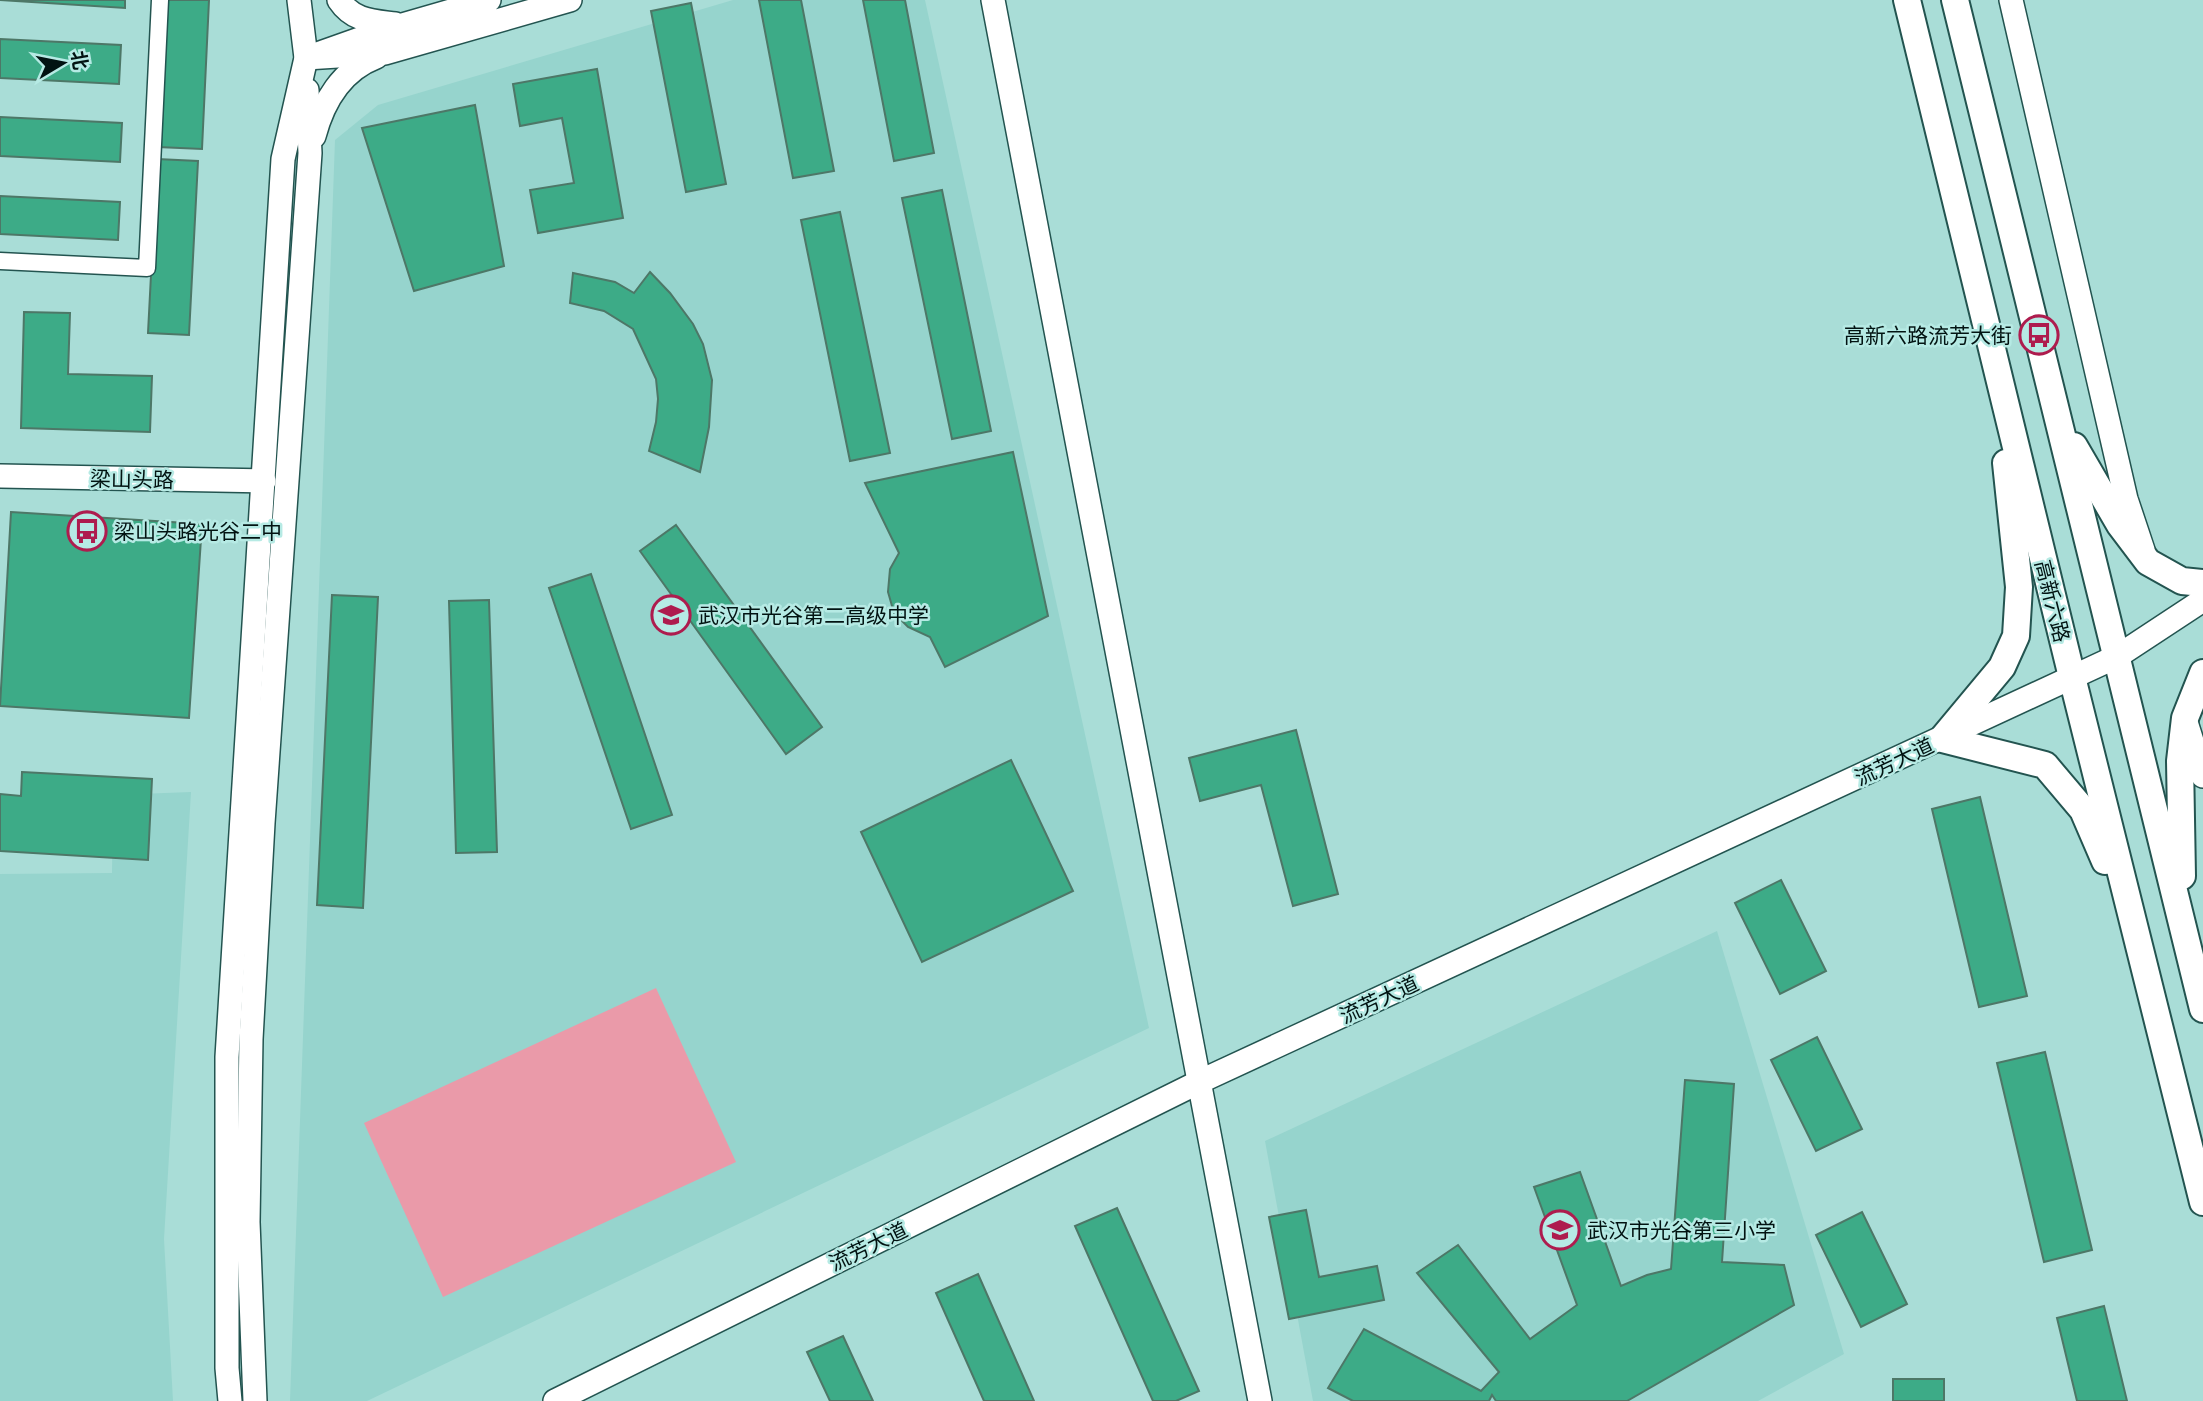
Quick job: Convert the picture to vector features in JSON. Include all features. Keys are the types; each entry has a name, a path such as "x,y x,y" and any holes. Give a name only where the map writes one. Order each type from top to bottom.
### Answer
{"main road":[{"path":"255,1401 248,1222 251,1039 263,823 310,153 306,58 299,0"},
{"path":"230,1401 227,1368 227,1057 283,159 317,0"},
{"path":"339,0 347,12 364,20 401,25"},
{"path":"306,58 401,25 489,0"},
{"path":"306,58 385,53 570,0"},
{"path":"993,0 1260,1401"},
{"name":"高新六路","path":"1907,0 2203,1202"},
{"path":"1955,0 2203,1009"},
{"path":"2011,0 2126,499 2148,562"},
{"path":"310,153 320,114 347,73 367,61 397,49"},
{"path":"1996,365 2019,587 2016,636 2002,667 1942,739 2045,765 2082,810 2136,933"},
{"path":"2060,421 2120,525 2148,562 2182,581 2203,583"},
{"name":"梁山头路","path":"0,476 264,481"},
{"name":"流芳大道","path":"555,1401 1201,1081 2118,656 2203,600"},
{"path":"2183,927 2180,761 2185,718 2203,673"},
{"path":"2185,718 2203,776"}],"street":[{"path":"0,261 147,268 160,0"}],"shaded area":[{"path":"733,0 925,0 1149,1028 367,1401 290,1401 335,140 378,105"},
{"path":"191,792 164,1239 173,1401 0,1401 0,874 112,873 113,795"},
{"path":"1717,931 1844,1354 1758,1401 1313,1401 1265,1141"},
{"path":"656,988 736,1162 443,1297 364,1123"}],"building":[{"path":"0,0 125,0 125,8"},
{"path":"165,0 209,0 202,149 158,147"},
{"path":"759,0 801,0 834,171 793,178"},
{"path":"863,0 905,0 934,153 894,161"},
{"path":"691,3 726,184 686,192 651,11"},
{"path":"0,39 121,45 119,84 0,78"},
{"path":"597,69 623,218 538,233 530,190 574,183 562,118 520,126 513,84"},
{"path":"475,105 504,266 414,291 362,128"},
{"path":"0,117 122,123 120,162 0,156"},
{"path":"157,159 198,161 189,335 148,333"},
{"path":"942,190 991,431 952,439 902,198"},
{"path":"0,196 120,202 118,240 0,234"},
{"path":"840,212 890,453 850,461 801,220"},
{"path":"650,272 693,324 703,344 712,380 709,427 700,472 649,451 656,422 656,379 633,329 604,311 570,303 573,273 615,282 634,293"},
{"path":"24,312 70,313 68,374 152,376 150,432 21,428"},
{"path":"1013,452 1048,616 945,667 930,637 908,627 894,613 888,592 890,569 899,553 865,483"},
{"path":"11,512 202,524 189,718 0,706"},
{"path":"676,525 822,727 786,754 640,551"},
{"path":"591,574 672,815 631,829 549,588"},
{"path":"332,595 378,597 363,908 317,905"},
{"path":"489,600 497,852 456,853 449,601"},
{"path":"1296,730 1338,894 1293,906 1261,785 1200,801 1189,758"},
{"path":"1011,760 1073,891 922,962 861,832"},
{"path":"22,772 152,779 148,860 0,851 0,794 21,796"},
{"path":"1980,797 2027,996 1979,1007 1932,809"},
{"path":"1781,880 1826,971 1780,994 1735,903"},
{"path":"1817,1037 1862,1129 1816,1151 1771,1060"},
{"path":"2045,1052 2092,1250 2044,1262 1997,1063"},
{"path":"1685,1080 1734,1084 1722,1262 1784,1265 1794,1305 1627,1401 1496,1401 1492,1395 1489,1401 1353,1401 1328,1388 1364,1329 1481,1391 1499,1372 1417,1273 1458,1245 1530,1339 1577,1305 1534,1187 1580,1172 1621,1286 1671,1269"},
{"path":"1117,1208 1199,1391 1176,1401 1153,1401 1075,1226"},
{"path":"1306,1210 1319,1277 1377,1266 1384,1300 1289,1319 1269,1217"},
{"path":"1862,1212 1907,1304 1861,1327 1816,1235"},
{"path":"978,1274 1034,1401 984,1401 936,1293"},
{"path":"2104,1306 2127,1401 2077,1401 2057,1318"},
{"path":"843,1336 873,1401 830,1401 807,1352"},
{"path":"1893,1379 1944,1379 1944,1401 1893,1401"}],"place":[{"name":"高新六路流芳大街","path":"2039,335"},
{"name":"梁山头路光谷二中","path":"87,531"},
{"name":"武汉市光谷第二高级中学","path":"671,615"},
{"name":"武汉市光谷第三小学","path":"1560,1230"}]}
